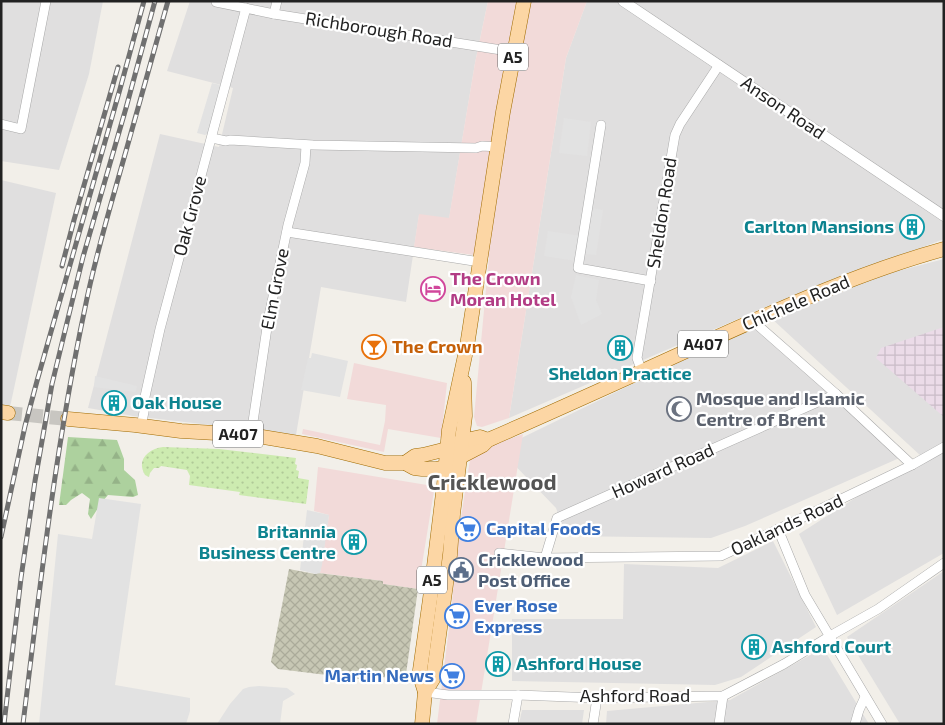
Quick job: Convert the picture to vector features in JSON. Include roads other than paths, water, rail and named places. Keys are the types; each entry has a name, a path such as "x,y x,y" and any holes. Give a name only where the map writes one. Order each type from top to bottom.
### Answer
{"main road":[{"name":"A5","path":"422,724 425,692 420,670 430,599 448,430 463,364 503,112 524,1"},
{"name":"Chichele Road","path":"460,457 483,445 488,440 753,321 868,273 944,249"},
{"name":"A5","path":"425,692 433,679 450,555 465,416 463,364"},
{"name":"A407","path":"68,419 181,431 251,435 317,446 385,463 405,463 414,468 436,469 460,457"},
{"name":"Chichele Road","path":"462,441 480,437 488,440"},
{"name":"A407","path":"405,463 415,456 447,449 462,441"}],"street":[{"path":"1,124 21,129 46,1"},
{"path":"274,14 277,1"},
{"name":"Anson Road","path":"623,1 944,216"},
{"name":"Richborough Road","path":"216,2 274,14 514,52"},
{"name":"Oak Grove","path":"141,426 144,412 143,406 163,319 246,8"},
{"name":"Sheldon Road","path":"642,372 638,358 675,135 680,124 719,65"},
{"path":"601,125 578,268 651,281"},
{"path":"212,138 226,141 306,145 498,147"},
{"name":"Elm Grove","path":"251,435 268,322 287,232 305,163 306,145"},
{"path":"287,232 480,262"},
{"path":"753,321 836,394 912,465"},
{"name":"Howard Road","path":"545,558 557,518 836,394"},
{"name":"Oaklands Road","path":"499,553 545,558 721,556 912,465 944,447"},
{"path":"778,529 805,595 882,724"},
{"name":"Ashford Road","path":"425,692 448,695 596,698 723,696 784,664 878,608 944,563"},
{"path":"513,724 518,695"},
{"path":"719,724 723,696"},
{"path":"855,724 858,710 865,697"},
{"path":"593,724 596,698"}],"tunnel":[{"path":"8,413 68,419"}],"railway":[{"path":"1,537 25,426 37,381 144,1"},
{"path":"4,724 21,578 52,384 83,257 155,1"},
{"path":"23,724 57,463 85,308 103,233 168,1"},
{"path":"62,266 118,67"}],"place":[{"name":"Carlton Mansions","path":"912,227"},
{"name":"The Crown Moran Hotel","path":"433,289"},
{"name":"The Crown","path":"374,347"},
{"name":"Sheldon Practice","path":"620,348"},
{"name":"Oak House","path":"114,403"},
{"name":"Mosque and Islamic Centre of Brent","path":"679,409"},
{"name":"Capital Foods","path":"468,529"},
{"name":"Britannia Business Centre","path":"354,542"},
{"name":"Cricklewood Post Office","path":"461,570"},
{"name":"Ever Rose Express","path":"457,616"},
{"name":"Ashford Court","path":"754,647"},
{"name":"Ashford House","path":"498,664"},
{"name":"Martin News","path":"452,676"}],"district":[{"name":"Cricklewood","path":"492,482"}]}
